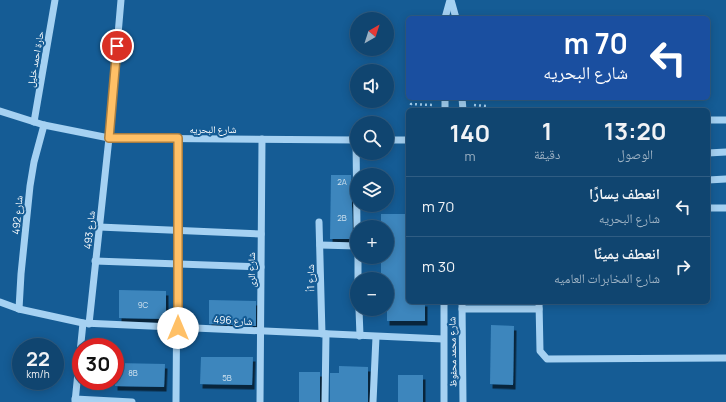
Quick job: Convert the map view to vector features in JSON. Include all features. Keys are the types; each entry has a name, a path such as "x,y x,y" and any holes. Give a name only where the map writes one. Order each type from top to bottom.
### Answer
{"street":[{"name":"حارة احمد خليل","path":"34,122 55,0"},
{"name":"شارع 493","path":"75,400 99,227 109,138 121,0"},
{"path":"446,16 451,0"},
{"path":"451,0 455,16"},
{"name":"شارع البحريه","path":"0,111 44,125 109,138 350,140"},
{"path":"710,120 726,120"},
{"name":"شارع 492","path":"19,309 20,274 30,186 44,125"},
{"path":"176,402 178,328 178,138"},
{"name":"شارع الرى","path":"260,402 262,139"},
{"path":"394,140 406,140"},
{"path":"710,153 726,152"},
{"path":"356,160 357,220"},
{"path":"710,180 726,179"},
{"path":"710,208 726,208"},
{"name":"شارع 1أ","path":"319,222 324,334 325,402"},
{"path":"99,227 261,234"},
{"path":"320,245 350,246"},
{"path":"95,261 261,267"},
{"name":"شارع 496","path":"0,302 19,309 86,324 443,339"},
{"name":"شارع محمد محفوظ","path":"444,304 444,402"},
{"path":"462,305 539,305 540,351 547,359 726,358"},
{"name":"شارع محمد محفوظ","path":"462,305 463,402"},
{"path":"359,316 360,336"},
{"path":"373,402 376,337"},
{"path":"75,400 132,402"}],"building":[{"path":"331,175 350,175 350,212 352,212 352,220 350,220 350,239 330,239"},
{"path":"381,214 406,214 406,304 425,304 425,321 387,321 387,316 394,316 394,272 381,272 381,264 394,264 394,220 381,220"},
{"path":"119,290 166,291 166,319 119,318"},
{"path":"209,300 256,301 256,326 209,324"},
{"path":"491,325 514,326 513,385 490,384"},
{"path":"201,357 253,357 252,385 200,384"},
{"path":"124,363 165,364 164,387 124,386"},
{"path":"339,366 368,367 368,402 330,402 330,373 339,373"},
{"path":"299,372 320,372 320,402 299,402"},
{"path":"398,375 423,375 423,402 398,402"}],"route":[{"path":"117,46 109,138 178,138 178,328"}]}
